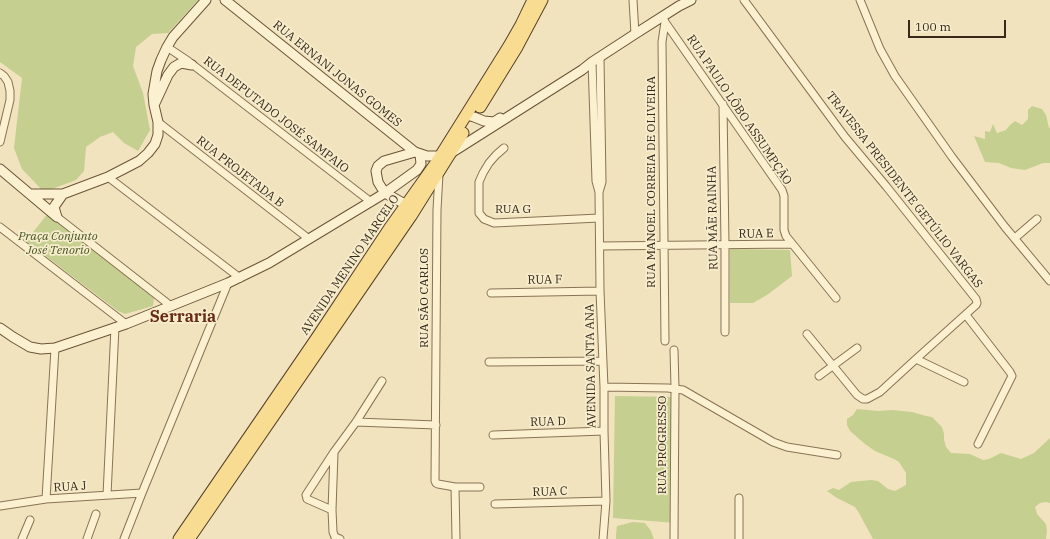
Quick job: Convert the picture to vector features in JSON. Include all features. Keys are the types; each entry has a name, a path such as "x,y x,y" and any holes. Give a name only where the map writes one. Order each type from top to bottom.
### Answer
{"main road":[{"name":"AVENIDA MENINO MARCELO","path":"470,116 521,25 533,0"},
{"name":"AVENIDA MENINO MARCELO","path":"179,539 411,207 440,171 445,155 517,47 542,0"},
{"name":"AVENIDA MENINO MARCELO","path":"189,539 411,207 436,162 445,155"}],"street":[{"path":"30,194 63,194 108,177 139,161 148,153 155,144 158,135 158,122 153,94 157,71 167,47 177,33 206,0"},
{"name":"RUA ERNANI JONAS GOMES","path":"224,0 418,153"},
{"path":"633,0 635,34"},
{"path":"411,207 385,193 378,182 376,171 378,166 384,161 418,153 427,156 445,155 582,70 635,34 664,19 679,3 691,0"},
{"name":"TRAVESSA PRESIDENTE GETÚLIO VARGAS","path":"744,0 845,137 976,299 978,304 880,392 866,399 863,399 857,395 834,366"},
{"path":"860,0 880,49 895,76 952,157 1050,281"},
{"name":"RUA PAULO LÔBO ASSUMPÇÃO","path":"664,19 723,104 745,131 782,190 784,196 784,230 786,236 836,298"},
{"name":"RUA MANOEL CORREIA DE OLIVEIRA","path":"664,19 662,42 665,341"},
{"name":"RUA DEPUTADO JOSÉ SAMPAIO","path":"167,47 370,202"},
{"path":"470,116 484,121 494,122 585,64 596,60"},
{"name":"AVENIDA SANTA ANA","path":"596,60 596,181 599,192 600,290 604,387 606,501 603,539"},
{"path":"154,104 168,75 174,67 181,63 192,65"},
{"path":"0,142 10,100 8,82 2,75"},
{"name":"RUA MÃE RAINHA","path":"723,104 725,332"},
{"name":"RUA PROJETADA B","path":"158,122 309,240"},
{"name":"RUA G","path":"504,148 489,163 479,182 479,212 484,219 494,223 599,218"},
{"path":"0,328 12,338 30,347 41,349 55,348 126,324 240,278 309,240 385,193 418,170 421,164 418,153"},
{"path":"0,168 57,217 171,306"},
{"name":"RUA SÃO CARLOS","path":"440,171 437,210 435,481 436,484 456,487"},
{"path":"108,177 240,278"},
{"path":"57,217 54,207 63,194"},
{"path":"1015,238 1037,219"},
{"path":"0,227 126,324"},
{"name":"RUA E","path":"600,246 792,244"},
{"path":"124,539 228,283"},
{"name":"RUA F","path":"491,293 600,290"},
{"path":"966,315 1012,376 978,444"},
{"path":"107,495 115,327"},
{"path":"807,334 834,366"},
{"path":"46,499 55,348"},
{"path":"819,376 857,348"},
{"name":"RUA PROGRESSO","path":"674,350 674,539"},
{"path":"916,359 964,382"},
{"path":"489,362 603,361"},
{"path":"332,510 307,499 306,495 382,381"},
{"path":"604,387 675,388 683,390 773,442 787,447 837,455"},
{"path":"356,422 436,425"},
{"name":"RUA D","path":"493,435 604,431"},
{"path":"334,452 332,510 333,532 335,537 340,539"},
{"path":"456,539 456,487 480,487"},
{"name":"RUA J","path":"0,506 46,499 142,493"},
{"path":"739,498 739,539"},
{"name":"RUA C","path":"495,504 606,501"},
{"path":"87,539 96,514"},
{"path":"22,539 30,520"}],"green space":[{"path":"0,0 198,0 168,33 152,34 136,47 133,66 143,93 150,130 138,151 124,143 113,132 100,137 86,147 84,171 76,180 44,192 22,169 14,148 22,78 0,62"},
{"path":"1032,106 1042,109 1046,115 1050,128 1050,163 1043,163 1025,170 1011,168 999,163 985,162 974,136 985,139 985,131 990,132 993,124 997,133 1006,130 1015,121 1022,125 1028,119 1028,110"},
{"name":"Praça Conjunto José Tenorio","path":"49,212 154,298 153,306 125,314 118,311 26,241"},
{"path":"730,249 790,250 792,276 767,295 753,303 730,303"},
{"path":"615,396 674,397 676,523 613,518"},
{"path":"857,409 912,412 932,417 942,427 946,447 951,453 970,454 983,460 989,459 1001,453 1021,459 1034,453 1050,438 1050,503 1040,503 1035,507 1037,514 1046,524 1046,539 873,539 855,507 827,491 833,488 839,490 851,482 871,480 878,481 888,489 895,491 906,485 906,473 899,462 875,451 850,431 847,425 847,419 853,415"},
{"path":"633,522 645,523 651,531 654,539 616,539 617,526"}],"district":[{"name":"Serraria","path":"183,317"}]}
